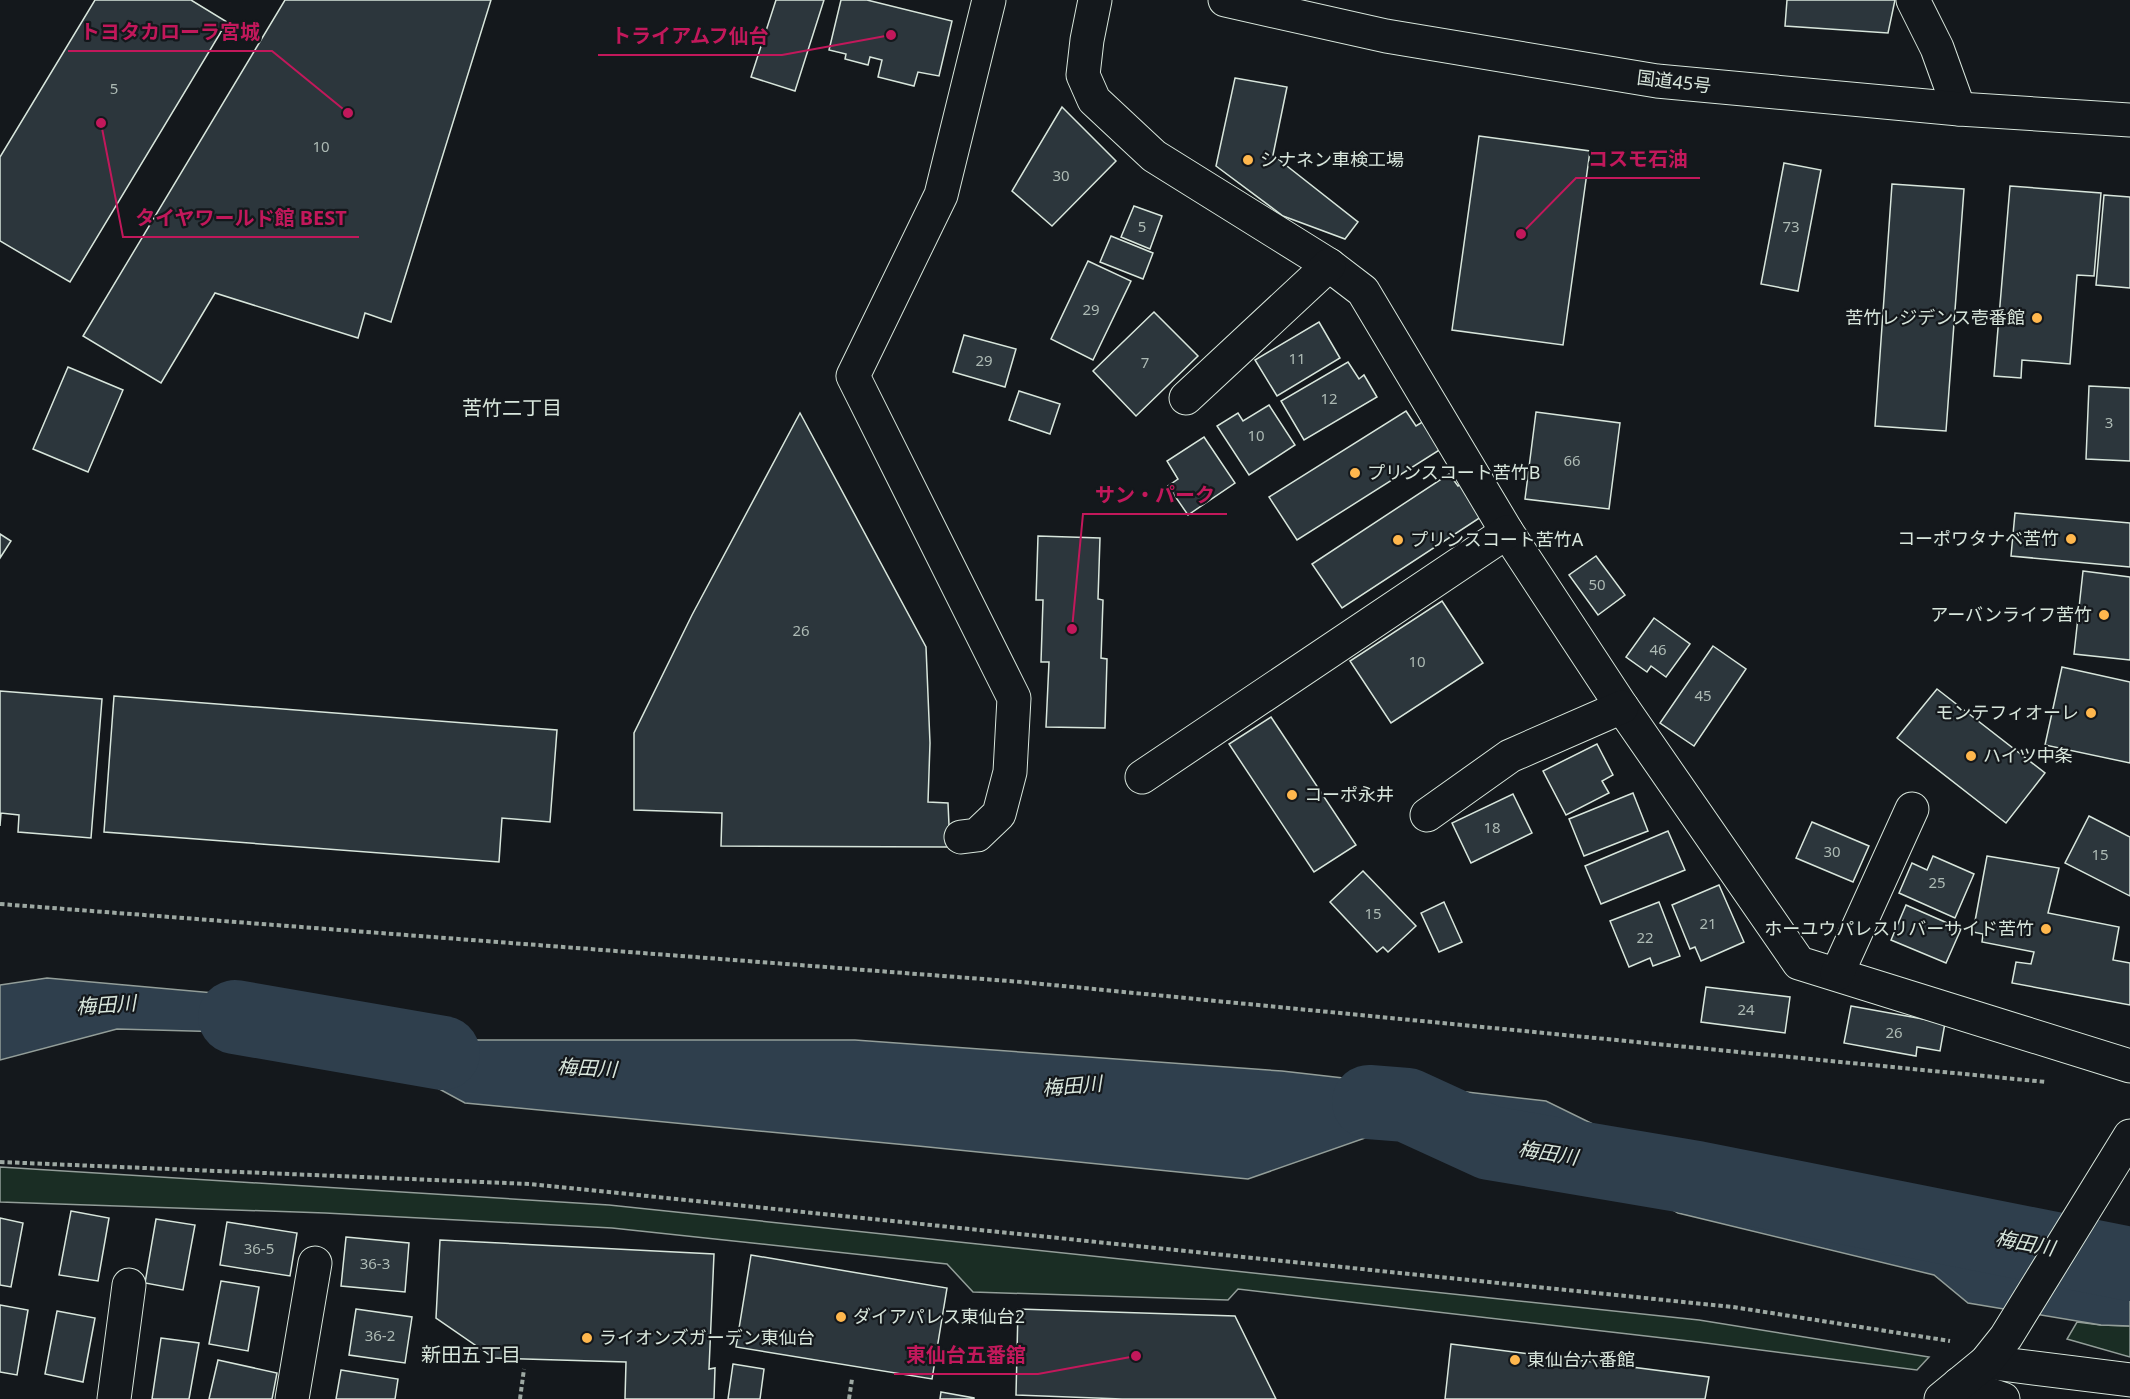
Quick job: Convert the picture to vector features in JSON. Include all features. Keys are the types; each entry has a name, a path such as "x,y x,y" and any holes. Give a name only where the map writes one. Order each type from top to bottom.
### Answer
{"main road":[{"path":"961,837 977,835 999,814 1010,772 1014,698 853,376 941,195 989,0"},
{"path":"1095,0 1083,75 1094,100 1154,156 1329,265 1363,291 1507,532 1622,707 1799,963 2130,1066"},
{"name":"国道45号","path":"1225,0 1386,36 1657,81 1959,109 2130,120"},
{"path":"1913,0 1937,48 1959,109"},
{"path":"1186,398 1329,265"},
{"path":"1142,777 1507,532"},
{"path":"1426,815 1510,756 1622,707"},
{"path":"1837,974 1912,809"},
{"path":"1950,1391 1997,1349 2130,1136"},
{"path":"292,1399 315,1263"},
{"path":"114,1399 129,1285"},
{"path":"1997,1349 2130,1380"},
{"path":"1950,1391 2003,1399"}],"path":[{"path":"0,904 1022,982 2047,1082"},
{"path":"0,1162 530,1184 1733,1307 1997,1349"},
{"path":"520,1399 524,1369"},
{"path":"849,1399 852,1379"}],"green space":[{"path":"0,1167 609,1205 1699,1320 1929,1357 1917,1370 1698,1342 1238,1289 1228,1300 973,1292 947,1264 612,1228 325,1213 0,1202"},
{"path":"2077,1322 2130,1326 2130,1357 2067,1339"}],"water":[{"path":"47,978 281,999 453,1040 855,1040 1282,1071 1546,1101 1654,1154 1807,1192 1942,1246 2130,1251 2130,1326 2101,1325 1968,1303 1934,1275 1678,1213 1536,1131 1385,1131 1248,1179 465,1103 340,1035 117,1029 0,1060 0,985"}],"building":[{"path":"95,0 191,0 227,22 70,282 0,241 0,157"},
{"path":"285,0 491,0 391,322 365,313 358,338 215,293 161,383 83,336"},
{"path":"776,0 824,0 795,91 751,77"},
{"path":"841,0 867,0 952,21 939,76 918,72 914,86 878,77 882,60 870,57 868,65 845,59 846,54 829,50"},
{"path":"1787,0 1895,0 1888,33 1785,26"},
{"name":"シナネン車検工場","path":"1235,78 1287,87 1273,155 1358,222 1345,239 1283,216 1216,166"},
{"path":"1062,107 1116,161 1052,226 1012,191"},
{"path":"1479,136 1590,151 1563,345 1452,330"},
{"path":"1784,163 1821,170 1798,291 1761,284"},
{"path":"1892,184 1964,189 1946,431 1875,426"},
{"name":"苦竹レジデンス壱番館","path":"2010,186 2101,193 2094,276 2077,275 2070,364 2022,360 2021,378 1994,376"},
{"path":"2104,195 2130,197 2130,288 2096,285"},
{"path":"1134,206 1162,216 1150,249 1121,237"},
{"path":"1111,236 1153,253 1143,279 1100,262"},
{"path":"1088,261 1131,281 1093,360 1051,339"},
{"path":"1154,312 1198,356 1136,416 1093,371"},
{"path":"1319,322 1340,358 1277,396 1255,360"},
{"path":"964,335 1016,349 1005,387 953,372"},
{"path":"1348,362 1359,379 1364,375 1377,397 1304,440 1281,401"},
{"path":"68,367 123,390 88,472 33,449"},
{"path":"2089,386 2130,388 2130,461 2086,459"},
{"path":"1019,391 1060,404 1050,434 1009,420"},
{"path":"1269,405 1295,445 1249,475 1217,426 1238,413 1243,421"},
{"name":"プリンスコート苦竹B","path":"1406,411 1416,426 1424,421 1441,449 1297,540 1269,497"},
{"path":"1536,412 1620,423 1609,509 1525,499"},
{"path":"800,413 926,647 930,743 928,802 948,803 950,847 721,846 722,813 634,810 634,733 692,615"},
{"path":"1204,437 1235,483 1188,515 1168,486 1178,479 1167,461"},
{"name":"プリンスコート苦竹A","path":"1449,474 1458,486 1463,483 1484,515 1342,608 1312,564"},
{"name":"コーポワタナベ苦竹","path":"2015,513 2130,523 2130,567 2011,556"},
{"path":"0,534 11,541 0,558"},
{"path":"1038,536 1100,538 1098,599 1103,600 1101,658 1107,659 1105,728 1046,727 1049,662 1041,662 1043,600 1036,600"},
{"path":"1596,556 1625,595 1598,615 1569,575"},
{"name":"アーバンライフ苦竹","path":"2083,571 2130,577 2130,660 2074,654"},
{"path":"1442,601 1483,663 1391,723 1350,661"},
{"path":"1654,618 1690,644 1666,677 1651,666 1647,672 1626,657"},
{"path":"1713,646 1746,669 1694,746 1660,723"},
{"name":"モンテフィオーレ","path":"2062,667 2130,682 2130,763 2045,745"},
{"name":"ハイツ中条","path":"1937,689 2045,773 2006,823 1897,738"},
{"path":"0,691 102,699 91,838 18,832 19,815 1,813 0,826"},
{"path":"114,696 557,730 550,822 502,818 499,862 104,832"},
{"name":"コーポ永井","path":"1271,717 1356,845 1314,872 1229,744"},
{"path":"1597,744 1613,775 1602,781 1609,793 1566,815 1543,771"},
{"path":"1633,793 1648,831 1584,856 1569,819"},
{"path":"1513,794 1532,833 1471,863 1452,823"},
{"path":"2089,816 2130,837 2130,896 2065,863"},
{"path":"1812,822 1869,846 1853,882 1796,858"},
{"path":"1668,831 1685,870 1601,904 1585,866"},
{"path":"1933,856 1974,874 1955,918 1899,893 1912,863 1927,870"},
{"name":"ホーユウパレスリバーサイド苦竹","path":"1987,856 2059,868 2048,913 2119,927 2113,960 2130,963 2130,1005 2012,983 2016,962 2031,964 2034,952 1982,942 1983,934 1973,932"},
{"path":"1363,871 1416,926 1388,952 1383,947 1377,952 1330,902"},
{"path":"1719,885 1744,942 1701,961 1695,947 1690,949 1672,905"},
{"path":"1444,902 1462,942 1439,952 1421,913"},
{"path":"1659,902 1680,956 1653,966 1650,958 1629,967 1610,921"},
{"path":"1906,905 1961,929 1946,963 1891,940"},
{"path":"1706,987 1790,997 1785,1033 1701,1022"},
{"path":"1851,1006 1945,1023 1940,1051 1917,1047 1916,1056 1844,1043"},
{"path":"71,1211 109,1218 98,1281 59,1275"},
{"path":"0,1218 23,1223 11,1287 0,1285"},
{"path":"156,1219 195,1225 183,1290 145,1283"},
{"path":"227,1222 297,1233 290,1276 220,1265"},
{"path":"346,1237 409,1243 405,1292 341,1286"},
{"name":"ライオンズガーデン東仙台","path":"440,1240 714,1254 709,1369 715,1368 714,1399 625,1399 626,1362 494,1358 436,1318"},
{"name":"ダイアパレス東仙台2","path":"751,1255 947,1288 932,1379 736,1347"},
{"path":"221,1281 259,1287 248,1351 209,1344"},
{"path":"0,1305 28,1310 17,1375 0,1372"},
{"path":"356,1309 412,1317 405,1363 349,1355"},
{"path":"1018,1309 1235,1316 1276,1399 1122,1399 1016,1395"},
{"path":"57,1311 95,1318 83,1382 45,1374"},
{"path":"161,1338 199,1343 189,1399 152,1399"},
{"name":"東仙台六番館","path":"1451,1344 1709,1377 1705,1399 1445,1399"},
{"path":"218,1360 277,1373 272,1399 209,1399"},
{"path":"733,1364 764,1369 760,1399 728,1399"},
{"path":"341,1370 398,1379 395,1399 336,1399"},
{"path":"941,1392 974,1398 974,1399 940,1399"}],"waterway":[{"name":"梅田川","path":"235,1017 443,1053"},
{"name":"梅田川","path":"1369,1102 1407,1105 1490,1143 1697,1178 2130,1264"}],"place":[{"name":"トライアムフ仙台","path":"891,35"},
{"name":"トヨタカローラ宮城","path":"348,113"},
{"name":"タイヤワールド館 BEST","path":"101,123"},
{"name":"シナネン車検工場","path":"1248,160"},
{"name":"コスモ石油","path":"1521,234"},
{"name":"苦竹レジデンス壱番館","path":"2037,318"},
{"name":"プリンスコート苦竹B","path":"1355,473"},
{"name":"コーポワタナベ苦竹","path":"2071,539"},
{"name":"プリンスコート苦竹A","path":"1398,540"},
{"name":"アーバンライフ苦竹","path":"2104,615"},
{"name":"サン・パーク","path":"1072,629"},
{"name":"モンテフィオーレ","path":"2091,713"},
{"name":"ハイツ中条","path":"1971,756"},
{"name":"コーポ永井","path":"1292,795"},
{"name":"ホーユウパレスリバーサイド苦竹","path":"2046,929"},
{"name":"ダイアパレス東仙台2","path":"841,1317"},
{"name":"ライオンズガーデン東仙台","path":"587,1338"},
{"name":"東仙台五番舘","path":"1136,1356"},
{"name":"東仙台六番館","path":"1515,1360"}],"district":[{"name":"苦竹二丁目","path":"512,408"},
{"name":"新田五丁目","path":"471,1355"}]}
